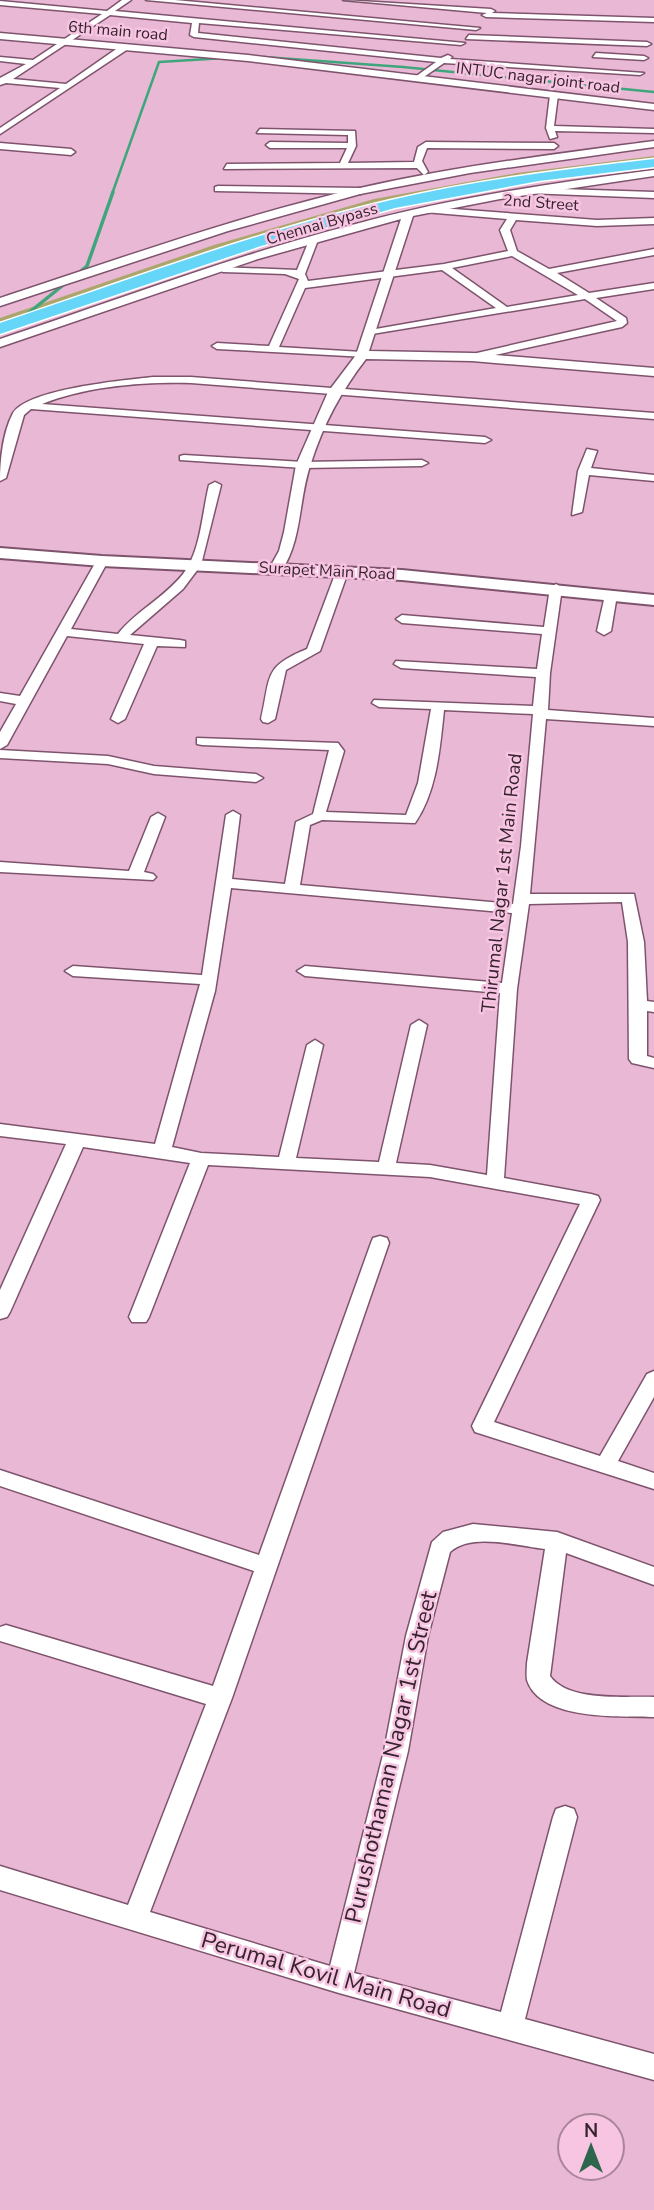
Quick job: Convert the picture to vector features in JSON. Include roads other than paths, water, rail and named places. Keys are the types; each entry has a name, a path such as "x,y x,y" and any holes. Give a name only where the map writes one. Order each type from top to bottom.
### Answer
{"highway":[{"name":"Chennai Bypass","path":"0,315 207,244 375,197 522,170 654,154"},
{"name":"Chennai Bypass","path":"0,329 255,243 393,204 539,177 654,163"}],"main road":[{"name":"Surapet Main Road","path":"0,553 102,561 342,572 556,588 654,600"}],"street":[{"path":"1,81 127,0"},
{"path":"150,0 476,28"},
{"path":"347,0 489,13 654,20"},
{"path":"418,79 442,63 469,37 500,0"},
{"path":"0,2 461,43"},
{"path":"264,43 315,7"},
{"path":"196,20 196,36 442,63 640,73"},
{"name":"6th main road","path":"0,36 248,58 418,79"},
{"path":"469,37 648,44"},
{"path":"0,132 125,47"},
{"path":"593,71 597,53 644,58"},
{"path":"0,59 33,62"},
{"path":"538,68 542,59"},
{"name":"INTUC nagar joint road","path":"418,79 654,107"},
{"path":"1,81 67,86"},
{"path":"554,95 550,128 557,151"},
{"path":"550,128 654,131"},
{"path":"260,131 352,133 352,146 343,165"},
{"path":"418,165 422,147 431,144 557,151 654,144"},
{"path":"270,145 352,146"},
{"path":"0,146 71,152"},
{"path":"0,302 253,219 361,191 557,151"},
{"path":"227,167 418,165 430,177"},
{"path":"0,343 313,240 408,214 530,191 654,173"},
{"path":"218,189 361,191"},
{"path":"530,191 654,195"},
{"name":"2nd Street","path":"427,210 608,223 654,221"},
{"path":"276,569 286,551 291,532 303,465 334,392 362,355 408,214"},
{"path":"512,218 505,230 513,253"},
{"path":"300,274 313,240"},
{"path":"303,285 444,267 513,253 548,272 622,320 622,323 472,357"},
{"path":"548,272 651,255"},
{"path":"444,267 505,310"},
{"path":"223,269 300,274 304,279 273,349"},
{"path":"370,333 654,286"},
{"path":"217,346 362,355 472,357 654,372"},
{"path":"0,478 19,413 25,406 42,398 167,378 654,416"},
{"path":"25,406 485,440"},
{"path":"576,512 591,451"},
{"path":"184,458 303,465 422,463"},
{"path":"584,471 654,478"},
{"path":"121,638 129,626 156,608 174,591 195,565 215,485"},
{"path":"0,745 102,561"},
{"path":"268,719 280,668 289,661 313,651 342,572"},
{"name":"Thirumal Nagar 1st Main Road","path":"495,1184 509,989 522,904 543,673 556,588"},
{"path":"604,631 611,595"},
{"path":"402,619 550,631"},
{"path":"63,632 180,645"},
{"path":"118,719 152,642"},
{"path":"401,664 543,673"},
{"path":"0,697 24,701"},
{"path":"379,703 541,712 654,722"},
{"path":"292,889 303,822 321,816 410,820 415,815 434,740 438,705"},
{"path":"202,741 333,746 337,751 319,812 321,816"},
{"path":"0,754 108,760 154,770 256,778"},
{"path":"162,1151 209,980 233,815"},
{"path":"0,867 141,876 158,817"},
{"path":"225,883 522,904 629,897 646,1006 638,1059 654,1063"},
{"path":"73,971 209,980"},
{"path":"304,971 509,989"},
{"path":"386,1169 419,1025"},
{"path":"286,1164 315,1045"},
{"path":"0,1130 162,1151 201,1159 430,1171 591,1200 482,1426 654,1481"},
{"path":"0,1312 77,1139"},
{"path":"139,1317 201,1159"},
{"path":"135,1918 220,1698 264,1566 380,1243"},
{"path":"605,1466 654,1379"},
{"path":"0,1478 264,1566"},
{"name":"Purushothaman Nagar 1st Street","path":"339,1981 396,1751 417,1636 440,1548 450,1538 473,1533 557,1541"},
{"path":"654,1576 557,1541 538,1663 539,1680 551,1694 570,1702 654,1707"},
{"path":"6,1634 220,1698"},
{"path":"510,2027 565,1817"},
{"name":"Perumal Kovil Main Road","path":"0,1878 339,1981 654,2067"}],"waterway":[{"path":"264,57 403,67 654,92"},
{"path":"112,194 159,62 225,58"},
{"path":"76,275 87,266 113,192"},
{"path":"21,319 67,282"}]}
